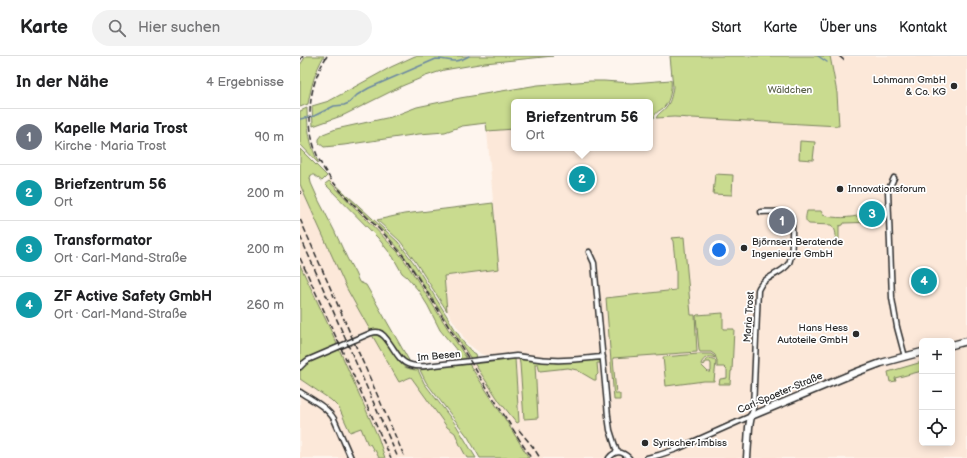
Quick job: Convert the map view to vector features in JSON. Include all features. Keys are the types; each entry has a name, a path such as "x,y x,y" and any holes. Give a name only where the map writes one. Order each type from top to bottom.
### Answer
{"street":[{"path":"894,178 888,191 892,298 897,327 905,357"},
{"name":"Maria Trost","path":"751,416 753,409 758,290 763,282 786,266 789,262 792,242 792,217 789,214 784,212 761,212"},
{"path":"589,252 594,263 608,416 616,452"},
{"name":"Im Besen","path":"300,367 308,360 376,332 382,333 402,362 409,366 417,367 516,356 557,361 603,357"},
{"path":"955,343 967,341"},
{"name":"Carl-Spaeter-Straße","path":"647,458 677,449 856,372 919,353"},
{"path":"300,392 322,407 334,419 351,458"},
{"path":"747,458 751,416"},
{"path":"609,458 616,452 622,452 629,458"}],"shaded area":[{"path":"830,56 967,56 967,458 529,458 469,364 474,363 500,402 517,423 519,422 515,355 481,354 467,343 447,311 444,276 499,269 487,131 511,129 511,151 653,151 653,119 674,117 839,126 837,93"},
{"path":"325,174 383,231 400,250 471,359 467,359 398,252 339,193"},
{"path":"300,184 347,289 399,382 411,377 447,427 455,433 467,458 384,458 385,457 378,437 300,265"},
{"path":"300,379 331,400 339,408 350,432 361,427 368,445 370,444 373,451 375,450 382,458 300,458"}],"green space":[{"path":"306,56 324,56 318,67 310,91 308,104 300,107 300,65"},
{"path":"415,56 553,56 485,63 444,70 402,86 344,115 313,126 312,106 329,101 391,67"},
{"name":"Wäldchen","path":"670,56 830,56 837,93 839,126 674,117 656,118 668,104 672,94 673,87"},
{"path":"671,80 668,101 663,108 657,112 654,118 653,99 511,99 511,129 487,131 486,123 462,126 445,132 419,134 344,145 324,147 319,143 319,139 323,134 336,129 391,117 417,107 460,98 538,85 590,81 631,83"},
{"path":"307,108 313,150 319,164 300,144 300,111"},
{"path":"800,141 815,142 813,160 799,159"},
{"path":"300,149 327,176 322,181 314,175 311,175 310,178 319,201 359,282 366,285 411,364 404,360 399,354 387,335 382,331 370,330 347,289 300,184"},
{"path":"715,174 733,175 732,195 713,194"},
{"path":"329,181 398,252 467,359 459,360 460,357 458,352 440,330 418,290 402,273 393,257 378,238 325,184"},
{"path":"334,183 398,242 414,263 463,342 476,354 477,358 471,359 400,250 383,231"},
{"path":"493,203 499,269 444,276 447,311 415,261 400,241 377,220 404,214"},
{"path":"865,208 865,220 878,220 878,222 844,223 843,225 839,226 839,239 836,239 835,230 831,225 809,224 806,220 807,211 821,211 823,215 838,218 862,215 862,209"},
{"path":"684,237 691,315 695,315 697,352 613,358 616,394 620,394 620,400 614,400 606,298 676,290 676,270 673,241 671,238"},
{"path":"300,265 378,437 385,458 379,458 370,444 368,445 361,428 350,432 339,408 331,400 300,379"},
{"path":"723,313 723,329 734,329 730,384 719,384 720,379 727,378 727,370 724,367 717,367 715,355 711,352 700,352 699,350 696,316"},
{"path":"372,335 378,336 386,343 401,364 405,367 418,370 424,383 456,425 476,458 467,458 455,433 447,427 411,377 399,382"},
{"path":"711,354 714,356 715,358 708,357 701,364 708,372 710,372 710,362 706,362 704,365 703,364 708,359 715,360 714,381 666,386 663,357"},
{"path":"519,358 557,363 598,359 601,363 597,363 598,374 596,376 596,380 577,370 568,368 540,371 538,364 535,364 538,418 524,419"},
{"path":"515,359 519,422 517,423 500,402 474,363"},
{"path":"919,363 919,372 895,378 896,381 890,382 888,372"},
{"path":"469,364 529,458 480,458 468,437 426,382 420,370"}],"waterway":[{"path":"300,119 314,116 334,106 349,103 357,95 369,88 436,59 456,61 469,56"},
{"path":"818,56 827,62"}],"railway":[{"path":"300,60 303,56"},
{"path":"327,56 314,84 310,106 311,134 315,151 322,166 331,180 384,234 408,262 531,458"},
{"path":"839,56 845,61"},
{"path":"300,219 405,458"},
{"path":"300,236 398,458"},
{"path":"300,258 391,458"},
{"path":"519,430 540,458"}],"place":[{"name":"Lohmann GmbH & Co. KG","path":"954,86"},
{"name":"Briefzentrum 56","path":"582,179"},
{"name":"Innovationsforum","path":"840,189"},
{"name":"Transformator","path":"872,214"},
{"name":"Kapelle Maria Trost","path":"782,221"},
{"name":"Björnsen Beratende Ingenieure GmbH","path":"744,248"},
{"name":"ZF Active Safety GmbH","path":"924,281"},
{"name":"Hans Hess Autoteile GmbH","path":"856,334"},
{"name":"Syrischer Imbiss","path":"645,443"}]}
